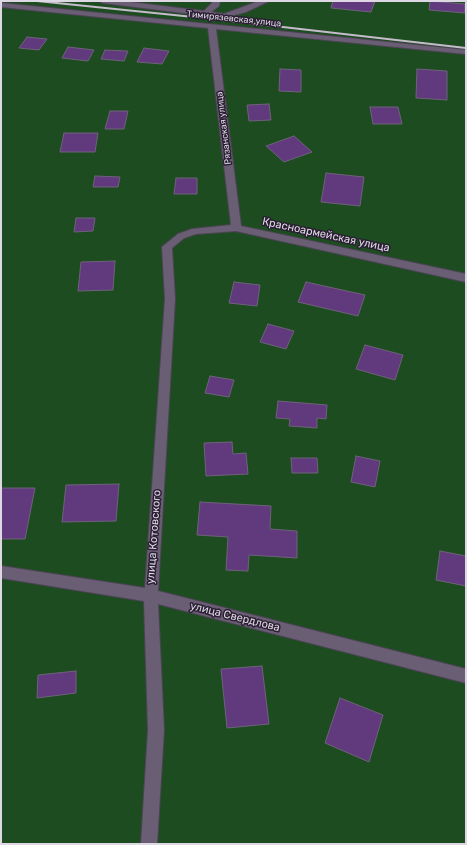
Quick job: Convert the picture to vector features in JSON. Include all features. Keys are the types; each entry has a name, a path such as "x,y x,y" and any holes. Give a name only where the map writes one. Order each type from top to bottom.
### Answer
{"street":[{"path":"103,1 224,16 265,1"},
{"path":"206,13 216,4 216,1"},
{"name":"Тимирязевская улица","path":"1,4 212,27 466,52"},
{"name":"Рязанская улица","path":"212,27 236,228"},
{"name":"Красноармейская улица","path":"181,236 195,232 236,228 466,278"},
{"name":"улица Котовского","path":"149,844 156,730 150,596 170,299 167,247 181,236"},
{"name":"улица Свердлова","path":"1,572 150,596 466,676"}],"green space":[{"path":"1,1 466,1 466,844 1,844"}],"building":[{"path":"333,1 375,1 371,12 331,8"},
{"path":"430,1 465,4 465,13 429,10"},
{"path":"27,37 47,39 39,50 19,48"},
{"path":"68,47 94,50 88,61 62,58"},
{"path":"144,48 169,51 162,64 137,62"},
{"path":"105,50 128,51 124,61 101,59"},
{"path":"280,69 301,70 301,92 279,91"},
{"path":"417,69 447,71 447,100 416,98"},
{"path":"269,104 271,120 249,121 247,105"},
{"path":"370,107 398,107 402,124 373,124"},
{"path":"110,111 128,111 124,129 105,129"},
{"path":"64,133 98,133 95,152 60,152"},
{"path":"294,136 312,152 284,162 266,146"},
{"path":"326,173 364,177 360,206 321,202"},
{"path":"95,176 120,177 118,187 93,187"},
{"path":"176,178 197,178 197,194 174,194"},
{"path":"76,218 95,218 93,231 74,232"},
{"path":"115,261 113,290 78,291 81,262"},
{"path":"234,282 260,285 257,306 229,303"},
{"path":"306,282 365,295 358,316 298,302"},
{"path":"268,324 294,331 286,349 260,342"},
{"path":"365,345 403,355 395,380 356,369"},
{"path":"210,376 234,380 229,397 205,393"},
{"path":"278,401 327,405 326,419 317,418 317,428 289,426 290,419 276,418"},
{"path":"232,442 233,454 246,453 248,474 206,476 204,443"},
{"path":"356,456 380,461 375,487 351,482"},
{"path":"291,458 317,458 318,473 292,473"},
{"path":"119,484 116,521 62,522 66,485"},
{"path":"1,488 35,488 25,539 1,539"},
{"path":"200,502 271,506 270,529 297,531 297,558 249,555 248,571 226,570 228,537 197,535"},
{"path":"440,551 466,556 466,586 436,580"},
{"path":"262,666 269,724 227,728 221,669"},
{"path":"76,671 76,693 37,698 38,675"},
{"path":"340,698 383,715 369,762 325,743"}],"railway":[{"path":"37,1 213,19 466,48"}]}
